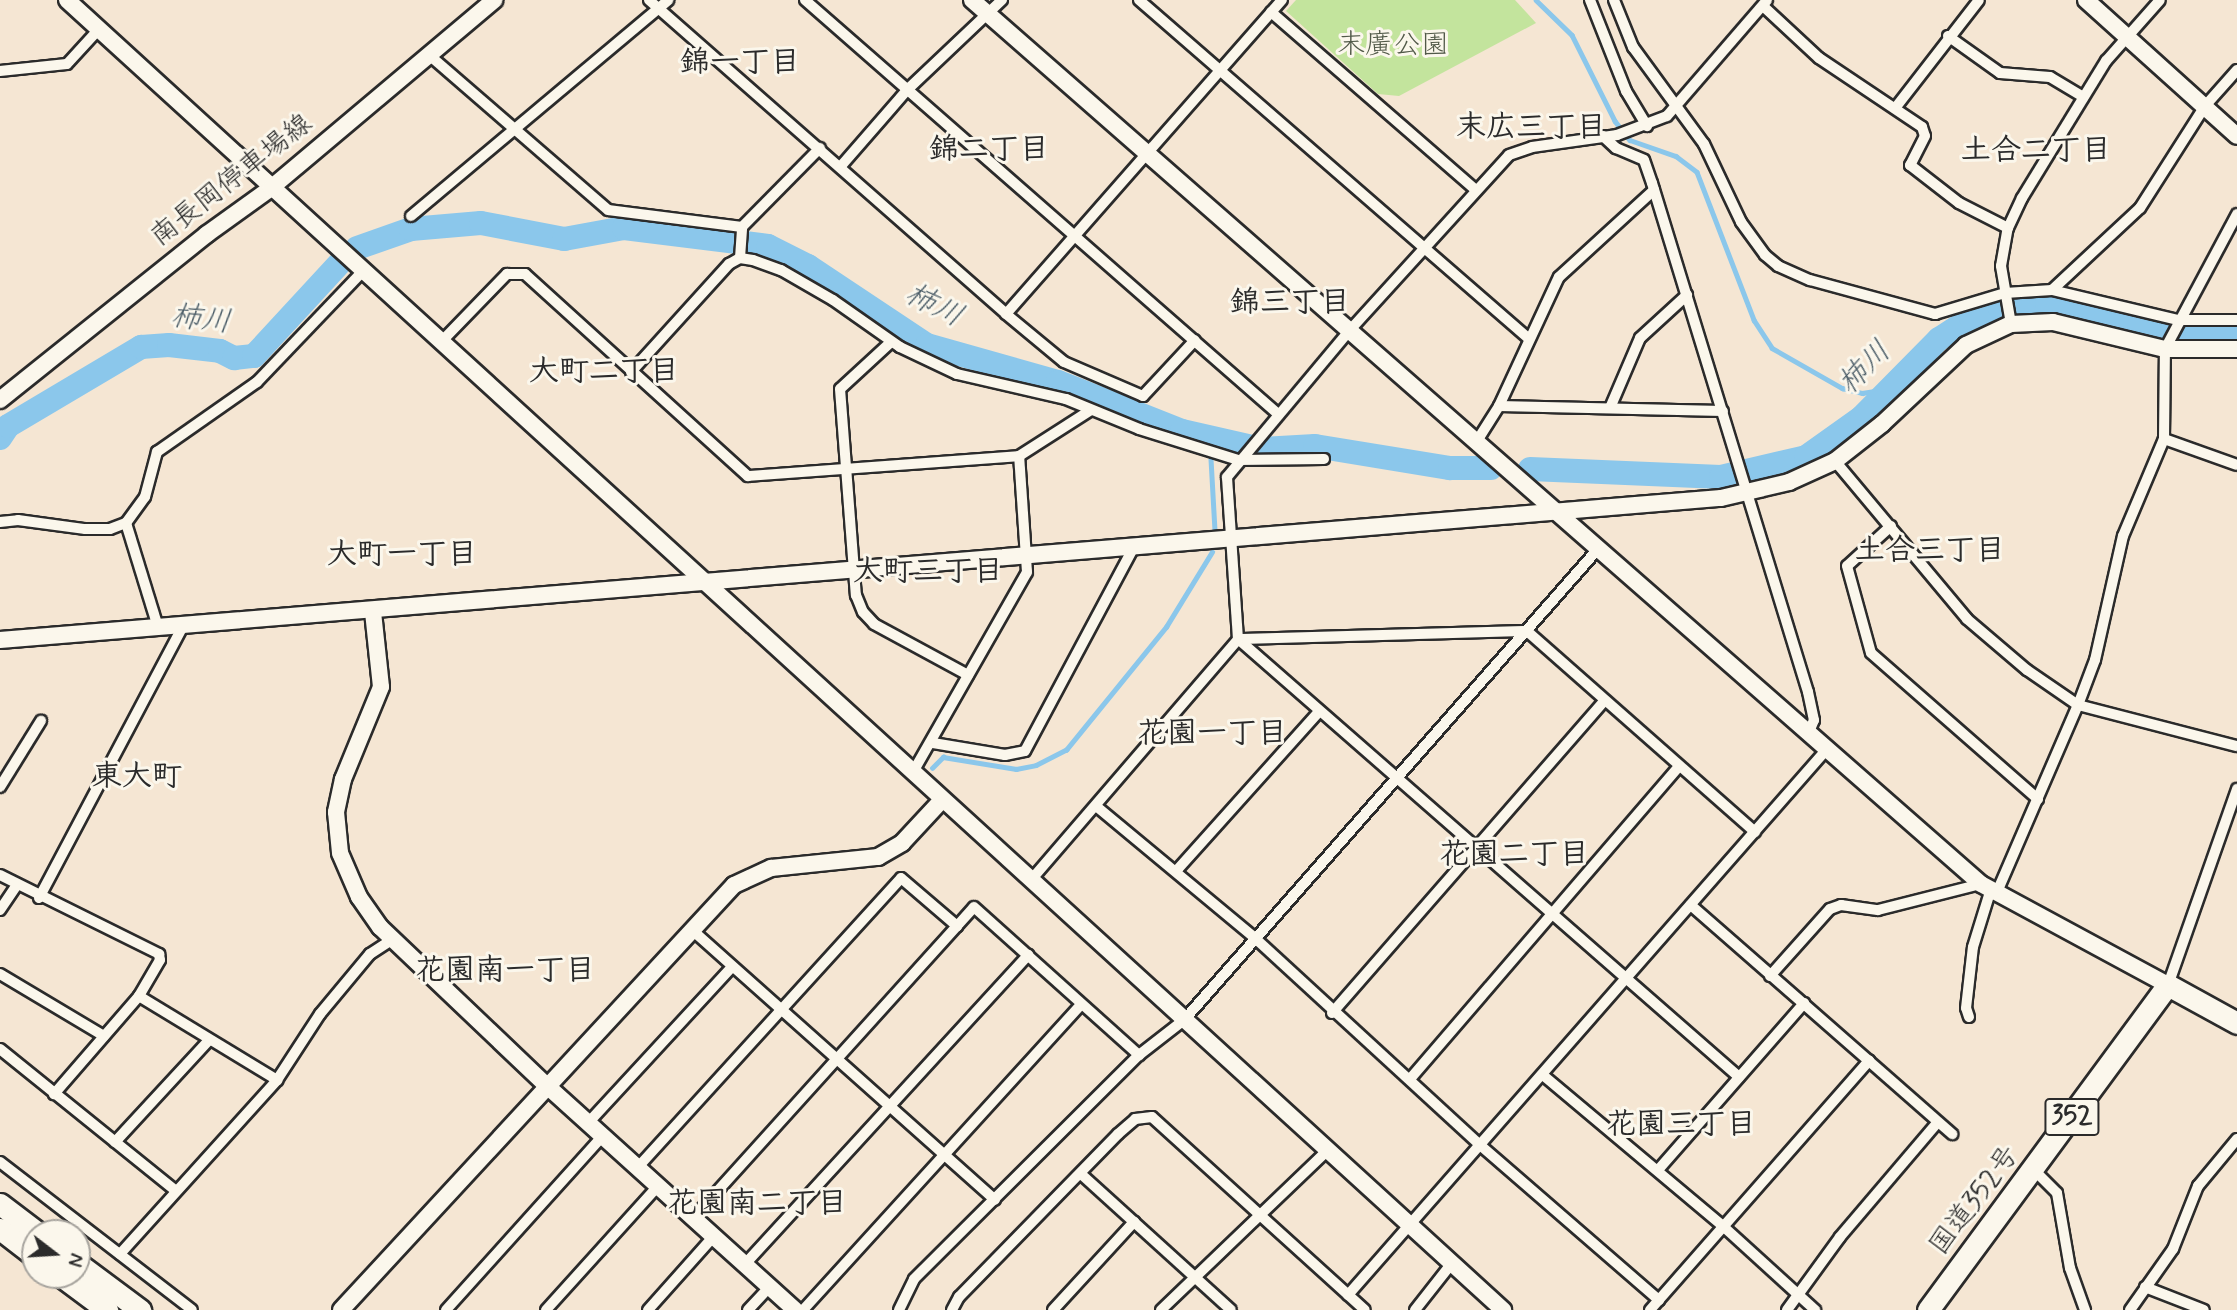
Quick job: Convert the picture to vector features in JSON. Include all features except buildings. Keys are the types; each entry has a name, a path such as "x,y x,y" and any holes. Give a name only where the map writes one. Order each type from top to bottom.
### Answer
{"highway":[{"path":"2168,985 2237,1023"},
{"name":"国道352号","path":"1928,1310 2168,985"},
{"path":"0,1204 21,1220"},
{"path":"0,1229 21,1245"},
{"path":"91,1274 140,1310"},
{"path":"79,1289 107,1310"}],"street":[{"path":"67,0 1503,1310"},
{"name":"南長岡停車場線","path":"0,400 207,234 271,188 494,0"},
{"path":"411,216 654,4 668,0"},
{"path":"804,0 1278,414"},
{"path":"972,0 1990,889 2168,985 2237,789"},
{"path":"841,166 907,90 1002,0"},
{"path":"1006,314 1077,237 1147,152 1282,0"},
{"path":"1590,0 1643,128"},
{"path":"1614,0 1633,47 1714,161 1754,242 1777,266 1836,288 1935,314 2006,296 2052,290 2178,320 2237,320"},
{"path":"1896,107 1948,36 1979,0"},
{"path":"2086,0 2237,136"},
{"path":"2010,320 2000,274 2008,228 2083,97 2127,37 2160,0"},
{"path":"1145,2 1528,338"},
{"path":"1739,1077 1318,713 1238,639 1227,477 1255,440 1350,330 1509,155 1643,128 1678,109 1765,3 1819,58 1896,107 1922,127 1925,136 1910,165 1959,204 2008,228"},
{"path":"654,4 1064,362 1143,396 1195,340"},
{"path":"1271,12 1476,190"},
{"path":"0,70 67,64 99,29"},
{"path":"1948,36 2000,74 2050,77 2083,97"},
{"path":"428,54 615,214 743,231"},
{"path":"2052,290 2140,208 2205,106 2237,69"},
{"path":"1603,136 1616,148 1644,160 1808,692 1814,720 1809,732"},
{"path":"631,372 740,255 743,231 820,148"},
{"path":"1476,441 1499,406 1528,338 1559,277 1654,190"},
{"path":"1969,1017 1966,1008 1973,947 1990,889 2038,799 2078,705 2095,660 2123,536 2164,439 2165,349 2178,320 2237,214"},
{"path":"740,255 781,270 891,342 957,374 1066,399 1091,410 1240,458 1324,459"},
{"path":"0,522 18,520 85,530 110,529 126,523 145,497 157,452 257,382 364,270"},
{"path":"441,342 507,274 525,274 742,474 846,470 1019,456 1091,410"},
{"path":"1610,408 1640,338 1687,295"},
{"path":"0,640 373,612 856,569 1558,512 1744,488 1804,477 1835,461 1882,424 1966,345 2010,320 2053,322 2165,349 2237,349"},
{"path":"891,342 840,389 856,595 874,624 968,675"},
{"path":"1499,406 1723,411"},
{"path":"2164,439 2237,465"},
{"path":"913,772 933,743 1027,572 1019,456"},
{"path":"1835,461 1966,619 2027,670 2078,705 2237,746"},
{"path":"126,523 158,627"},
{"path":"1891,526 1847,566 1871,653 2038,799"},
{"path":"933,743 1005,755 1025,751 1134,547"},
{"path":"899,1310 914,1279 1139,1055 1184,1020 1598,549"},
{"path":"373,612 381,687 343,779 335,827 340,853 359,897 393,939 545,1084 746,1263 794,1310"},
{"path":"39,898 183,626"},
{"path":"1031,880 1238,639 1527,631 1755,832"},
{"path":"1332,1013 1473,847 1605,700"},
{"path":"1177,870 1318,713"},
{"path":"0,787 41,720"},
{"path":"1348,1295 1544,1076 1827,749"},
{"path":"1410,1079 1550,912 1679,766"},
{"path":"341,1310 545,1084 724,894 751,876 792,865 867,860 890,851 942,800"},
{"path":"1096,806 1177,870 1256,939 1332,1013 1659,1300"},
{"path":"0,875 39,898 159,954 160,960 139,996 54,1094"},
{"path":"639,1166 901,878 957,926"},
{"path":"0,910 17,885"},
{"path":"1770,975 1830,909 1841,905 1878,910 1990,889"},
{"path":"1691,905 1952,1134"},
{"path":"694,1217 974,907 1139,1055"},
{"path":"691,929 995,1200"},
{"path":"120,1254 276,1080 320,1014 370,954 393,939"},
{"path":"746,1263 891,1108 1028,955"},
{"path":"589,1123 732,967"},
{"path":"0,974 104,1037"},
{"path":"139,996 276,1080"},
{"path":"1658,1170 1804,1003"},
{"path":"803,1310 1080,1004"},
{"path":"115,1142 209,1040"},
{"path":"0,1049 176,1191"},
{"path":"1650,1310 1725,1228 1869,1061"},
{"path":"1544,1076 1658,1170 1815,1310"},
{"path":"952,1310 959,1297 1135,1119 1152,1117 1365,1310"},
{"path":"1787,1310 1840,1237 1937,1123"},
{"path":"446,1310 602,1137"},
{"path":"2130,1310 2173,1249 2198,1186 2237,1139"},
{"path":"1161,1310 1192,1276 1327,1151"},
{"path":"0,1162 192,1310"},
{"path":"2033,1169 2057,1193 2070,1268 2085,1310"},
{"path":"1081,1174 1231,1310"},
{"path":"546,1310 659,1185"},
{"path":"1053,1310 1134,1222"},
{"path":"648,1310 714,1236"},
{"path":"1415,1310 1452,1263"},
{"path":"748,1310 770,1286"},
{"path":"2145,1287 2204,1310"}],"green space":[{"name":"末廣公園","path":"1296,0 1515,0 1536,23 1399,96 1378,94 1286,11"}],"waterway":[{"path":"1536,0 1572,35 1615,121 1630,140 1676,156 1697,172 1754,320 1772,348 1842,388 1862,393 1886,389"},
{"name":"柿川","path":"357,248 411,229 481,223 564,239 624,228 768,246 808,266 927,345 1058,382 1182,431 1261,449 1315,446 1450,468 1491,468"},
{"name":"柿川","path":"0,438 8,426 141,347 169,345 220,351 234,358 254,356 339,264"},
{"name":"柿川","path":"1530,469 1721,477 1806,457 1862,417 1939,339 1971,318 2000,308 2047,304 2184,334 2237,333"},
{"path":"1213,446 1215,441"},
{"path":"1211,459 1215,531"},
{"path":"932,768 943,757 1016,769 1036,765 1066,750 1166,627 1212,552"}],"district":[{"name":"錦一丁目","path":"740,63"},
{"name":"末広三丁目","path":"1531,128"},
{"name":"錦二丁目","path":"989,150"},
{"name":"土合二丁目","path":"2036,151"},
{"name":"錦三丁目","path":"1290,303"},
{"name":"大町二丁目","path":"604,372"},
{"name":"土合三丁目","path":"1930,551"},
{"name":"大町一丁目","path":"402,555"},
{"name":"大町三丁目","path":"928,572"},
{"name":"花園一丁目","path":"1212,734"},
{"name":"東大町","path":"137,777"},
{"name":"花園二丁目","path":"1514,855"},
{"name":"花園南一丁目","path":"505,971"},
{"name":"花園三丁目","path":"1681,1125"},
{"name":"花園南二丁目","path":"757,1204"}]}
